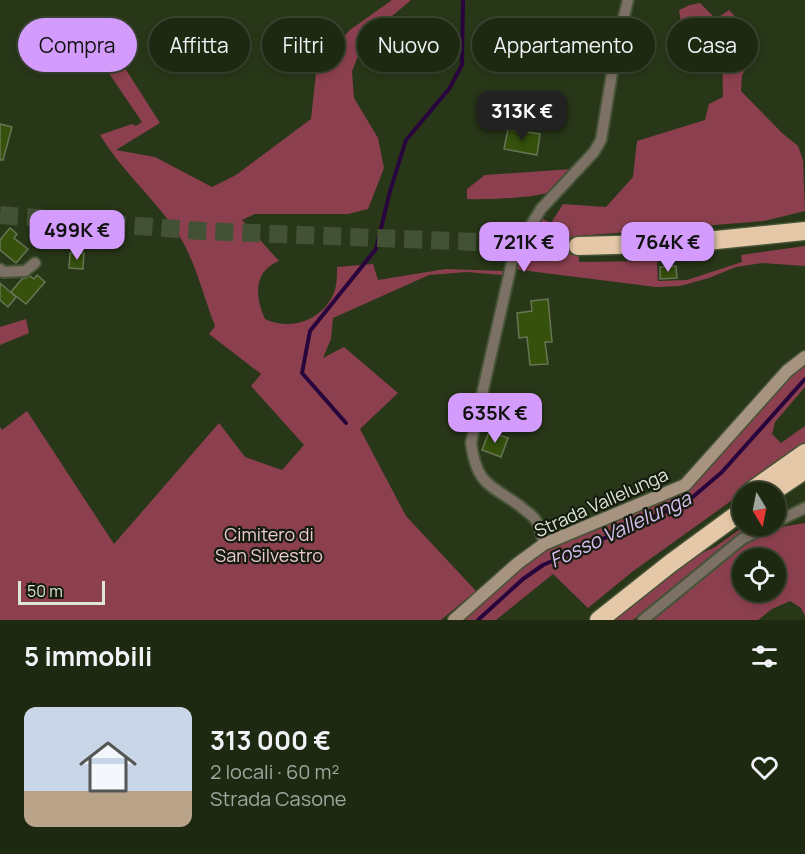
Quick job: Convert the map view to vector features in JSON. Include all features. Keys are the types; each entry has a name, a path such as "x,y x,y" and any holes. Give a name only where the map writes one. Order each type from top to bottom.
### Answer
{"highway":[{"path":"745,238 755,228 805,217"},
{"path":"578,246 666,245 796,232 805,240"},
{"path":"764,482 805,453"},
{"path":"786,483 805,470"},
{"path":"702,539 705,524 732,505"},
{"path":"599,620 732,518"}],"street":[{"path":"544,544 535,518 506,496 491,489 479,474 473,459 471,443 514,253 541,209 594,152 601,140 616,49 628,0"},
{"path":"0,269 3,272 26,271 35,263"},
{"name":"Strada Vallelunga","path":"454,620 519,562 544,544 685,485 787,371 805,357"},
{"path":"786,517 805,508"},
{"path":"643,620 748,536"}],"green space":[{"path":"392,0 411,0 390,18 367,18"},
{"path":"700,3 715,18 680,18 679,10"},
{"path":"729,10 736,18 717,18"},
{"name":"Cimitero di San Silvestro","path":"357,25 357,59 352,71 354,98 378,138 384,168 368,209 348,214 255,214 242,220 279,261 264,271 258,286 259,302 265,319 294,324 313,317 328,304 334,292 337,267 373,264 378,280 446,269 503,271 502,275 467,272 429,275 333,318 331,339 323,358 344,347 398,393 360,429 406,516 476,591 441,620 0,620 0,427 2,430 27,411 114,544 219,423 245,457 282,470 304,445 251,386 261,374 209,334 215,326 192,261 180,236 116,159 100,135 132,124 136,126 142,122 108,72 127,72 160,123 116,150 155,157 212,187 236,175 311,119 316,72 345,72 345,35"},
{"path":"723,72 744,72 741,91 798,146 803,160 805,211 764,221 578,236 579,262 657,261 658,281 687,280 742,262 741,255 805,246 805,266 762,263 736,267 680,286 656,287 513,269 518,250 539,217 551,223 563,204 606,207 633,177 637,141 705,120 709,104 723,97"},
{"path":"572,169 558,187 546,193 511,198 467,199 467,189 485,175"},
{"path":"26,319 29,333 0,345 0,327"},
{"path":"805,362 805,387 775,422 772,434 781,443 805,426 805,447 795,455 757,482 732,482 732,500 632,572 588,608 553,574 496,620 462,620 521,565 543,550 688,487 783,381"},
{"path":"805,523 805,616 801,608 790,601 772,609 758,620 649,620 732,554 732,602 786,602 786,548 739,548 758,536 786,536 786,526"},
{"path":"732,535 742,536 695,569 633,620 610,620 687,560 715,547"}],"building":[{"path":"0,124 12,127 3,160 0,160"},
{"path":"508,129 540,134 537,155 504,149"},
{"path":"10,228 17,234 14,238 28,249 16,263 0,250 0,240"},
{"path":"70,253 84,253 83,269 69,268"},
{"path":"676,266 677,278 660,279 660,267"},
{"path":"37,275 45,282 26,304 11,292 22,279 30,276 34,279"},
{"path":"0,283 16,297 8,307 0,300"},
{"path":"548,299 552,342 545,342 548,364 530,365 527,337 519,338 517,313 532,311 531,301"},
{"path":"489,432 508,438 501,457 482,450"}],"waterway":[{"path":"346,423 302,373 310,331 376,249 390,191 406,140 449,89 462,65 463,0"},
{"name":"Fosso Vallelunga","path":"478,620 523,579 543,565 687,502 722,472 805,379"}],"tunnel":[{"path":"0,215 202,231 578,246"}]}
